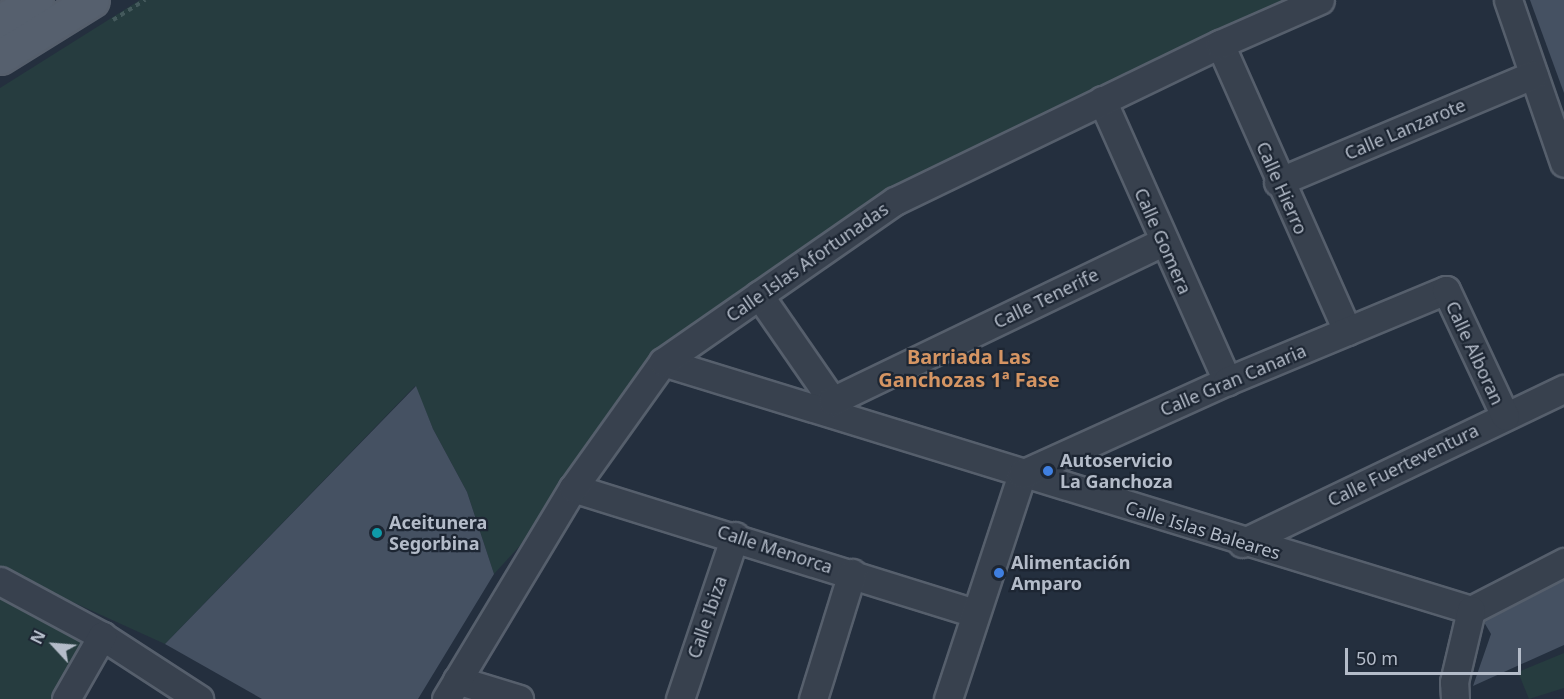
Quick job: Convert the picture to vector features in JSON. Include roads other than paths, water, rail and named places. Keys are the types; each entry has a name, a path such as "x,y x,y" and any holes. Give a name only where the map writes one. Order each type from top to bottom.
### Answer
{"main road":[{"path":"0,22 36,0"},
{"path":"0,57 92,0"}],"street":[{"name":"Calle Islas Afortunadas","path":"451,690 573,488 663,362 895,201 1220,44 1320,0"},
{"path":"1508,0 1533,75 1556,116 1564,163"},
{"name":"Calle Hierro","path":"1220,44 1278,182 1347,331"},
{"name":"Calle Lanzarote","path":"1278,182 1533,75"},
{"name":"Calle Gomera","path":"1102,100 1163,242 1227,381"},
{"name":"Calle Tenerife","path":"837,408 1163,242"},
{"name":"Calle Gran Canaria","path":"1022,474 1227,381 1446,290"},
{"name":"Calle Alboran","path":"1446,290 1505,416"},
{"path":"759,295 837,408"},
{"name":"Calle Islas Baleares","path":"663,362 837,408 1022,474 1242,543 1471,610"},
{"name":"Calle Fuerteventura","path":"1242,543 1564,389"},
{"path":"948,699 1022,474"},
{"name":"Calle Menorca","path":"573,488 735,536 975,613"},
{"name":"Calle Ibiza","path":"680,699 735,536"},
{"path":"1455,699 1454,682 1471,610 1564,562"},
{"path":"813,699 852,573"},
{"path":"0,581 102,636 199,699"},
{"path":"66,699 102,636"},
{"path":"451,690 519,699"}],"place":[{"name":"Autoservicio La Ganchoza","path":"1048,471"},
{"name":"Aceitunera Segorbina","path":"377,533"},
{"name":"Alimentación Amparo","path":"999,573"}],"district":[{"name":"Barriada Las Ganchozas 1ª Fase","path":"969,368"}]}
